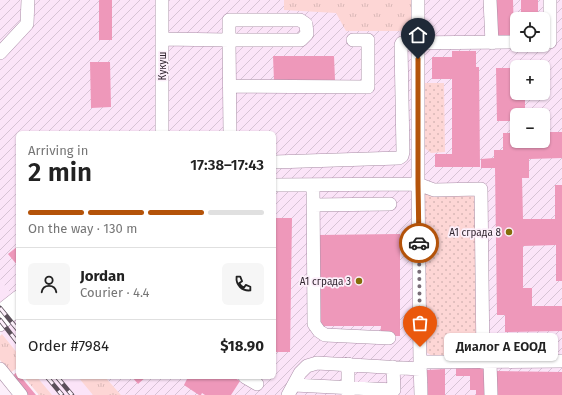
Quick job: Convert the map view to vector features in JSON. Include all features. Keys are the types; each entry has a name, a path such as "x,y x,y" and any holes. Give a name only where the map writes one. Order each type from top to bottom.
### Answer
{"street":[{"path":"0,54 28,24 28,0"},
{"name":"Кукуш","path":"162,0 162,131"},
{"path":"418,0 418,184 421,395"},
{"path":"550,0 552,42"},
{"path":"488,8 492,42"},
{"path":"162,39 229,40 301,40 307,34 306,24 300,20 229,20 229,40 230,86 230,131"},
{"path":"230,86 368,87 368,40 353,40"},
{"path":"276,162 399,158 402,156 403,152 400,45 404,43 510,42"},
{"path":"276,185 418,184 434,190 480,189 486,362 491,395"},
{"path":"313,185 314,324 319,331 325,335 389,338"},
{"path":"313,205 390,204"},
{"path":"0,311 16,299"},
{"path":"0,325 16,311"},
{"path":"393,367 394,390 348,392 291,390 300,373 307,366 317,362 393,367 486,362 562,361"},
{"path":"348,364 348,392"},
{"path":"0,369 21,395"},
{"path":"248,379 256,384"}],"shaded area":[{"path":"0,0 562,0 562,395 121,395 107,379 276,379 276,131 16,131 16,301 0,279"},
{"path":"0,279 16,301 16,351 0,331"},
{"path":"39,379 80,379 93,395 52,395"}],"green space":[{"path":"284,0 416,0 415,31 346,31 336,13 284,10"},
{"path":"422,83 444,83 445,152 431,153 422,146"},
{"path":"475,193 477,355 435,358 423,350 423,194"},
{"path":"2,334 16,352 16,369 10,373 0,360 0,336"},
{"path":"26,379 39,379 52,395 39,395"},
{"path":"80,379 107,379 121,395 93,395"}],"building":[{"path":"99,0 112,0 112,40 99,40"},
{"path":"496,0 513,0 513,12 510,12 510,35 496,35"},
{"path":"521,0 538,0 538,12 521,12"},
{"path":"452,51 476,51 476,67 479,67 480,167 435,167 435,154 452,154 452,79 432,79 432,57 452,57"},
{"path":"273,56 334,56 335,80 274,81"},
{"path":"90,62 110,62 111,107 91,108"},
{"path":"496,68 510,68 510,100 525,100 525,108 510,108 510,121 497,121"},
{"name":"А1 сграда 8","path":"550,132 562,132 562,158 529,159 529,178 522,178 523,219 555,219 555,185 562,185 562,281 556,281 556,245 523,246 523,288 532,288 532,306 562,306 562,331 505,332 505,315 497,315 495,168 481,168 481,159 494,158 494,150 503,150 503,133 510,133 510,148 550,148"},
{"path":"276,218 292,218 290,352 276,352"},
{"name":"А1 сграда 3","path":"400,234 400,336 380,336 381,326 319,326 318,235"},
{"path":"16,248 16,264 8,254"},
{"path":"486,366 487,395 476,395 476,390 470,390 470,376 456,376 456,367"},
{"path":"445,369 445,395 428,395 427,370"},
{"path":"497,371 562,372 562,395 496,395"},
{"path":"16,373 16,379 23,379 36,395 26,395 11,377"},
{"path":"134,379 144,379 138,384"},
{"path":"187,379 236,379 240,381 231,395 205,395 202,393 199,395 184,385"}],"railway":[{"path":"0,308 16,328"},
{"path":"0,320 16,340"},
{"path":"49,379 62,395"},
{"path":"59,379 72,395"}],"way so far":[{"path":"419,243 420,347"}],"place":[{"name":"А1 сграда 8","path":"509,232"},
{"name":"А1 сграда 3","path":"359,281"},
{"name":"Диалог А ЕООД","path":"420,347"}],"route":[{"path":"418,59 419,243"}]}
